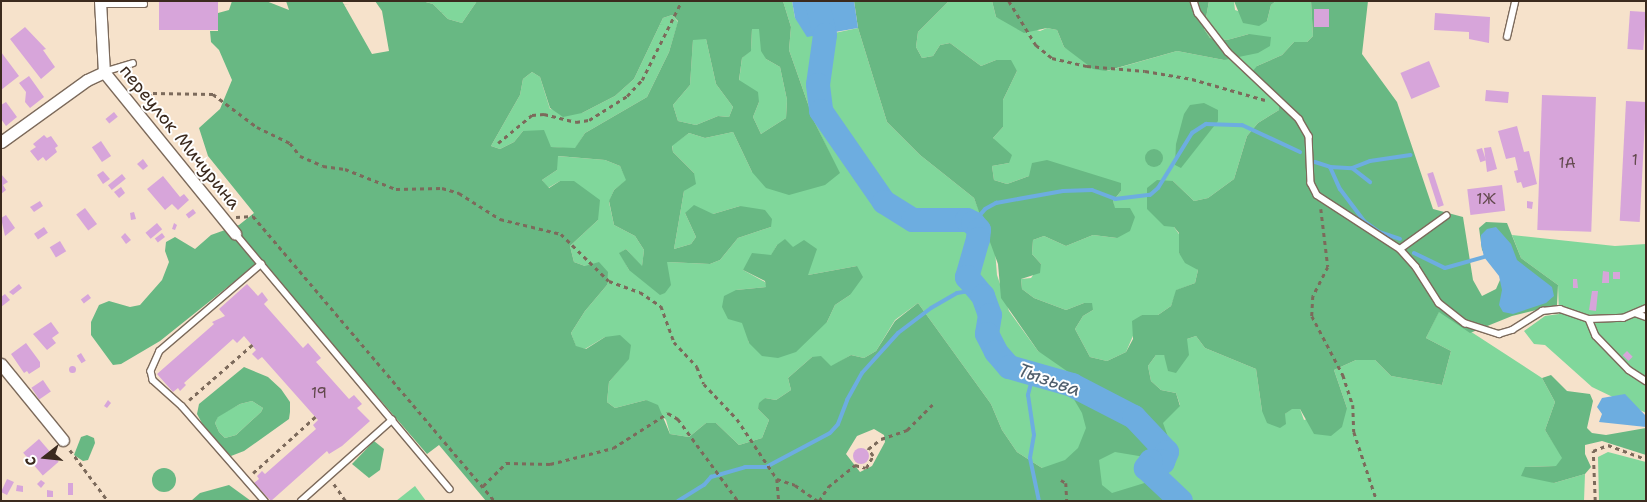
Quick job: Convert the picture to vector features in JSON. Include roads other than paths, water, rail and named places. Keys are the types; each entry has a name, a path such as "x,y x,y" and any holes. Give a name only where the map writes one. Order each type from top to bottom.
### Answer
{"street":[{"name":"переулок Мичурина","path":"100,3 104,72 126,102 235,233"},
{"path":"1,142 87,80 104,72"},
{"path":"1,364 63,440"}],"lane":[{"path":"1194,1 1198,13 1228,52 1299,119 1309,136 1311,182 1317,195 1400,249 1416,267 1439,303 1465,323 1499,334 1512,330 1542,311 1560,309 1589,319 1623,318 1646,308"},
{"path":"1507,37 1515,1"},
{"path":"100,3 144,4"},
{"path":"104,72 133,63"},
{"path":"1400,249 1446,216"},
{"path":"235,233 450,489"},
{"path":"262,264 160,352 153,362 153,380 182,406 265,501"},
{"path":"1636,313 1646,317"},
{"path":"1589,319 1596,336 1629,370 1646,381"},
{"path":"301,501 392,420"}],"water":[{"path":"792,1 854,1 858,28 807,37 795,18"},
{"path":"1496,227 1511,244 1517,260 1552,287 1554,296 1546,303 1513,314 1503,312 1499,305 1502,290 1499,276 1484,257 1481,244 1481,235 1487,229"},
{"path":"1625,394 1646,416 1646,427 1599,422 1602,414 1597,407 1602,398"}],"waterway":[{"name":"Тызьва","path":"817,1 825,35 818,85 821,111 884,202 913,220 967,220 973,223 979,230 967,277 983,296 990,315 987,334 996,352 1009,367 1072,385 1134,417 1167,452 1163,462 1151,461 1146,468 1181,501"},
{"path":"973,223 985,209 996,203 1063,191 1092,190 1115,199 1150,195 1158,188 1192,133 1206,124 1242,125 1300,152"},
{"path":"1315,162 1330,167 1352,168 1370,161 1411,155"},
{"path":"1330,167 1340,189 1364,221 1379,232 1400,239"},
{"path":"1352,168 1370,182"},
{"path":"1414,253 1445,268 1484,257"},
{"path":"678,501 704,485 711,477 745,467 766,467 830,433 838,424 847,400 862,373 898,333 931,308 957,293 977,290"},
{"path":"1033,376 1028,395 1034,435 1030,458 1039,501"}]}
